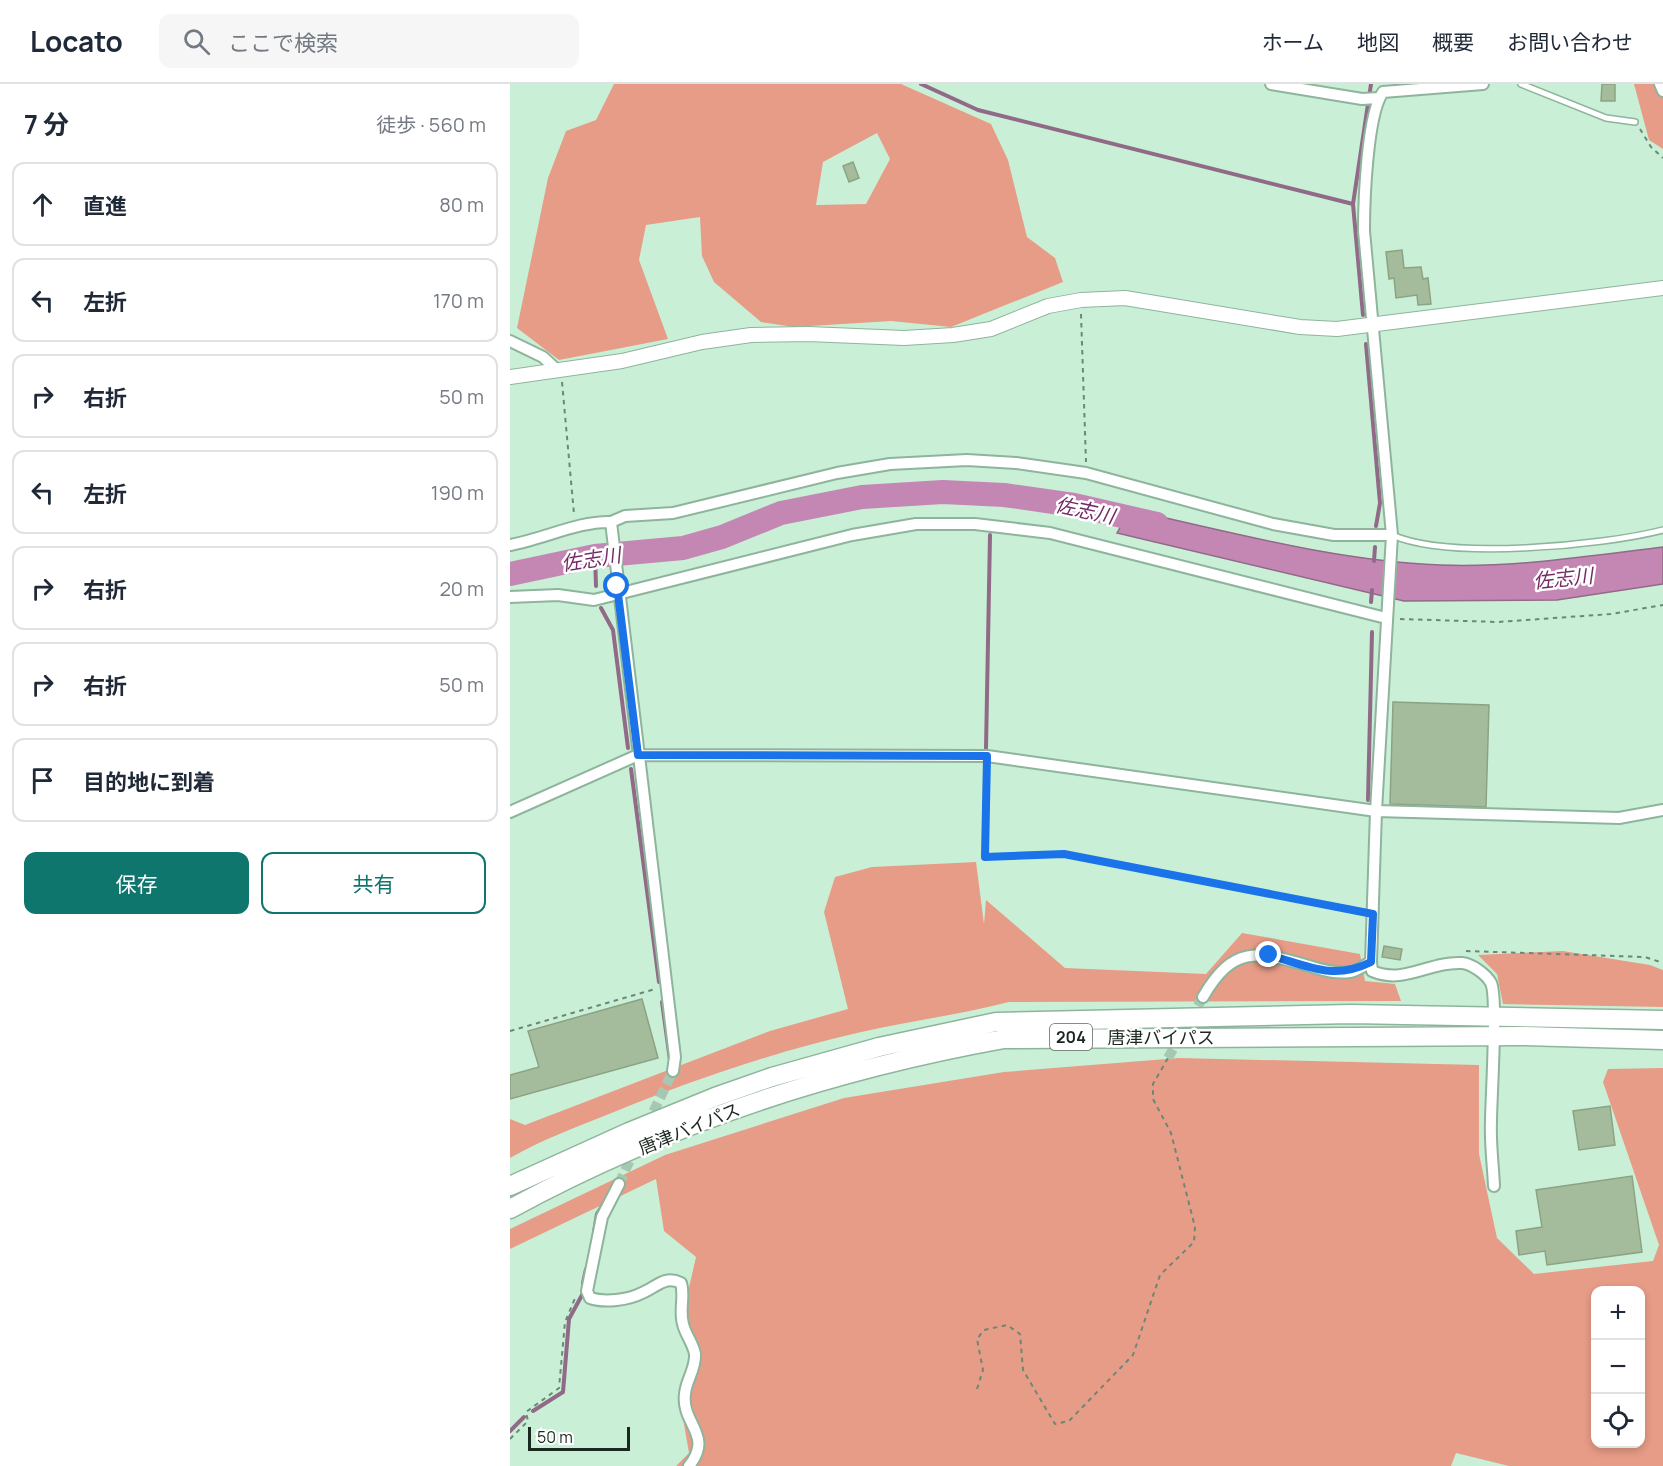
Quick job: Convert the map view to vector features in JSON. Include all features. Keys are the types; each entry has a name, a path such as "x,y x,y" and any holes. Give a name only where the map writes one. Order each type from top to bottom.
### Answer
{"highway":[{"name":"唐津バイパス","path":"510,1186 629,1132 772,1077 879,1047 996,1022 1351,1014 1663,1020"},
{"name":"唐津バイパス","path":"510,1209 637,1149 776,1094 927,1053 1004,1039 1124,1036 1492,1037 1524,1035 1663,1040"}],"street":[{"path":"1271,84 1362,99 1378,98"},
{"path":"1483,84 1383,92 1378,98 1364,207 1392,535 1376,812 1371,962 1372,971 1386,977 1400,977 1463,963 1480,971 1492,984 1494,1017 1491,1124 1494,1186"},
{"path":"1660,84 1663,91"},
{"path":"510,377 622,361 702,342 751,335 808,334 904,338 953,335 990,329 1048,306 1081,300 1125,298 1300,327 1337,329 1663,288"},
{"path":"510,341 543,357 558,371"},
{"path":"510,545 539,540 592,522 611,525 625,516 673,513 837,473 890,464 967,460 1016,463 1086,473 1273,524 1334,535 1392,535"},
{"path":"510,597 558,595 594,600 617,591 852,535 916,524 975,524 1050,533 1386,618"},
{"path":"611,525 617,591 675,1057 673,1071"},
{"path":"510,812 638,755 987,756 1376,812 1618,818 1663,810"},
{"path":"1203,997 1217,974 1239,958 1269,955 1329,972 1352,972 1371,962"},
{"path":"619,1184 602,1217 587,1291 590,1298 598,1300 628,1298 643,1293 664,1280 673,1279 681,1283 684,1292 682,1323 695,1353 693,1369 684,1394 687,1411 699,1439 699,1454 689,1466"}],"lane":[{"path":"1521,84 1606,118 1635,122"},
{"path":"1392,535 1406,541 1442,547 1552,546 1641,536 1663,530"}],"path":[{"path":"1635,122 1651,147 1663,158"},
{"path":"1081,300 1086,473"},
{"path":"558,371 562,383 574,517"},
{"path":"1386,618 1498,622 1611,614 1663,605"},
{"path":"987,756 985,857 1064,854 1373,914"},
{"path":"1458,951 1645,957 1663,963"},
{"path":"510,1030 666,986"},
{"path":"976,1389 983,1370 977,1339 984,1330 1007,1325 1020,1334 1023,1370 1055,1424 1070,1421 1133,1355 1160,1275 1194,1242 1195,1227 1171,1133 1153,1100 1153,1084 1168,1058"},
{"path":"510,1438 528,1421 526,1412 559,1388 565,1322 578,1291 587,1291"}],"shaded area":[{"path":"614,84 901,84 991,124 1008,160 1027,237 1055,258 1063,282 951,327 891,321 794,327 761,322 714,282 702,256 700,217 646,225 639,260 668,339 559,360 517,328 548,178 566,131 596,120","holes":["877,133 890,159 866,204 816,205 823,162"]},
{"path":"1634,84 1663,84 1663,149 1649,140"},
{"path":"976,862 984,924 986,900 1065,968 1206,974 1242,933 1360,954 1365,981 1395,984 1401,1001 1009,1002 857,1033 764,1058 644,1100 561,1133 510,1158 510,1119 525,1125 770,1031 848,1009 824,912 835,877 872,867"},
{"path":"1563,951 1650,965 1663,970 1663,1007 1503,1004 1497,974 1478,955"},
{"path":"1179,1058 1479,1065 1479,1154 1497,1238 1534,1274 1653,1261 1659,1245 1603,1082 1608,1069 1663,1068 1663,1466 1509,1466 1456,1453 1451,1466 676,1466 689,1453 679,1395 692,1351 682,1318 696,1257 664,1231 656,1179 510,1249 510,1229 665,1155 844,1098 1004,1072"}],"water":[{"path":"1130,510 1323,552 1440,565 1495,565 1663,547 1663,584 1557,600 1404,601 1117,533"}],"building":[{"path":"1602,84 1615,84 1615,101 1601,101"},
{"path":"853,162 859,178 849,182 843,166"},
{"path":"1402,250 1404,268 1421,267 1423,279 1428,278 1431,304 1418,305 1417,295 1396,298 1394,278 1389,279 1386,252"},
{"path":"1393,702 1489,705 1486,807 1390,804"},
{"path":"1384,946 1402,949 1400,960 1382,957"},
{"path":"642,999 658,1058 510,1099 510,1075 539,1067 528,1031"},
{"path":"1610,1106 1615,1145 1579,1150 1573,1111"},
{"path":"1632,1176 1642,1252 1547,1265 1545,1251 1519,1255 1516,1231 1542,1227 1536,1190"}],"waterway":[{"path":"921,84 978,110 1353,204"},
{"path":"1363,315 1353,204 1371,84"},
{"path":"1366,344 1380,503 1376,526"},
{"name":"佐志川","path":"510,574 595,556 683,548 722,537 781,513 862,497 943,492 1004,495 1074,505 1157,524"},
{"path":"986,748 990,535"},
{"path":"1374,561 1375,547"},
{"path":"595,556 596,586"},
{"path":"1371,602 1372,590"},
{"path":"601,608 613,630 628,748"},
{"path":"1368,800 1372,632"},
{"path":"631,769 659,982"},
{"path":"662,1002 670,1060"},
{"path":"594,1232 597,1214 604,1203"},
{"path":"583,1283 586,1269"},
{"path":"533,1411 563,1392 569,1319 582,1295"},
{"path":"510,1431 524,1417"}],"tunnel":[{"path":"1168,1058 1203,997"},
{"path":"647,1125 673,1071"},
{"path":"619,1184 635,1149"}],"route":[{"path":"617,586 638,755 987,756 985,857 1064,854 1373,914 1371,962 1352,972 1329,972 1269,955"}]}
